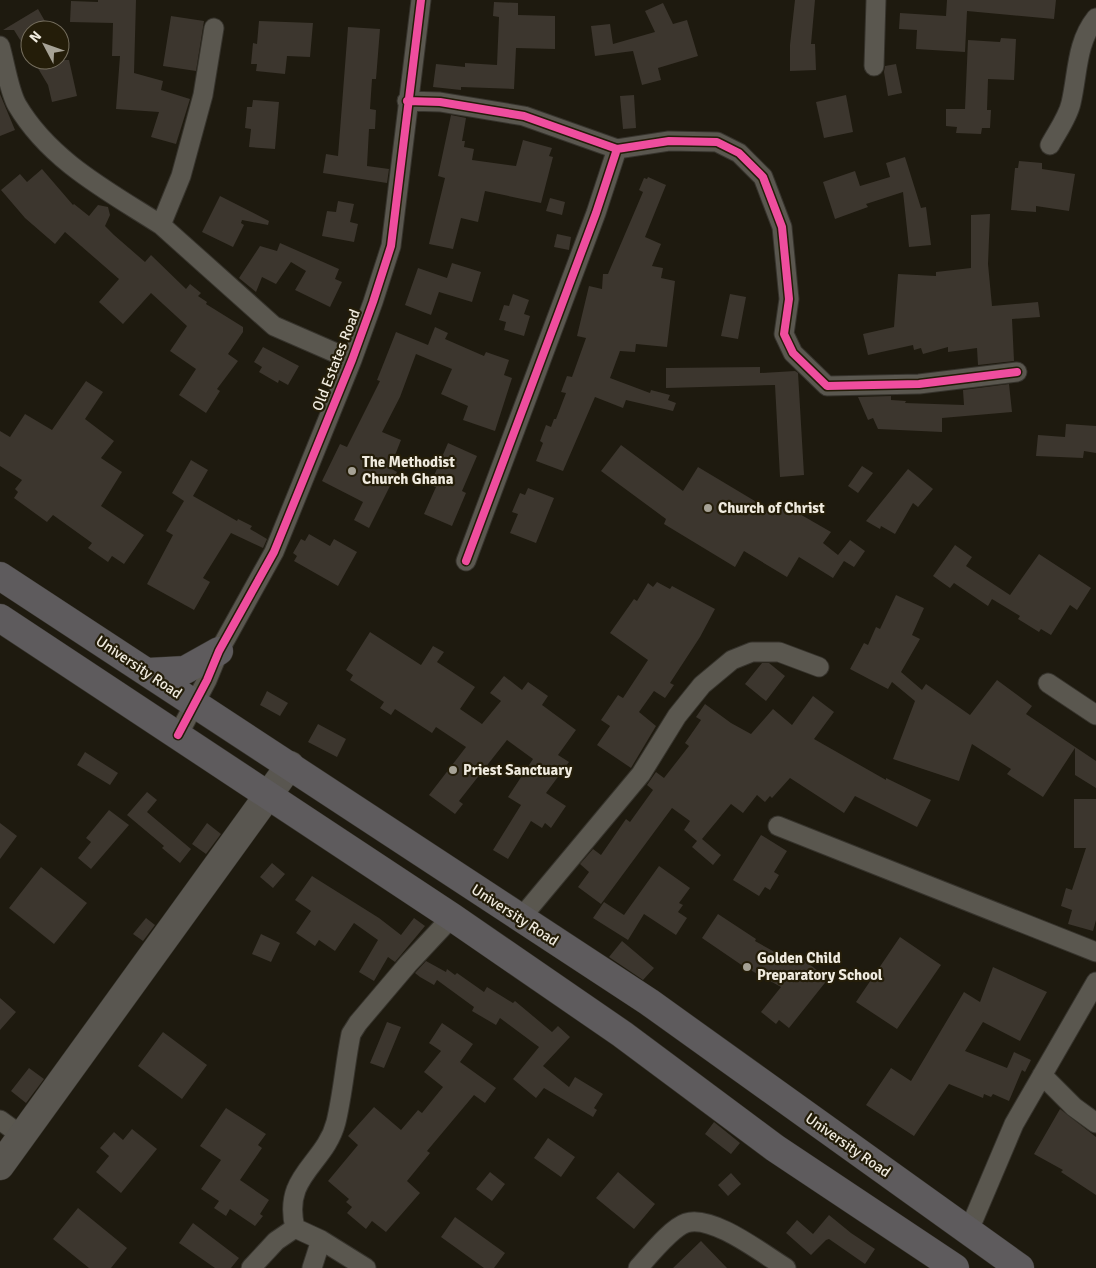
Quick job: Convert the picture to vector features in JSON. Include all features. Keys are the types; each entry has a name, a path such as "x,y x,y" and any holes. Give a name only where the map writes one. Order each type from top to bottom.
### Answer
{"highway":[{"name":"University Road","path":"0,576 649,1002 801,1112 970,1230 1020,1268"},
{"path":"0,618 452,917 622,1034 775,1148 955,1268"},
{"path":"148,672 185,670 219,651"}],"street":[{"name":"Old Estates Road","path":"178,735 195,704 219,651 274,552 352,360 391,246 407,101 421,0"},
{"path":"874,66 876,0"},
{"path":"1050,144 1071,105 1077,62 1085,32 1096,18"},
{"path":"161,225 181,176 203,95 214,28"},
{"path":"0,46 16,104 41,140 68,164 161,225 274,326 352,360"},
{"path":"407,101 440,102 524,116 617,149 669,141 717,142 738,153 763,177 782,227 789,299 784,334 793,353 827,386 919,384 1017,372"},
{"path":"466,562 596,213 617,149"},
{"path":"520,918 641,774 677,716 702,685 732,660 752,652 779,652 819,667"},
{"path":"1048,683 1096,715"},
{"path":"0,1166 290,765"},
{"path":"778,826 1096,952"},
{"path":"366,1268 321,1240 295,1228 291,1214 295,1188 330,1139 336,1122 351,1034 370,1007 452,917"},
{"path":"970,1230 1014,1124 1096,982"},
{"path":"1042,1075 1074,1107 1096,1123"},
{"path":"0,1120 22,1136"},
{"path":"638,1268 684,1223 699,1220 722,1229 786,1268"},
{"path":"251,1268 276,1241 295,1228"},
{"path":"312,1268 321,1240"}],"building":[{"path":"98,0 136,0 134,73 163,81 161,90 190,99 176,144 151,137 159,112 116,109 120,56 112,56 113,23 70,22 71,1 98,2"},
{"path":"795,0 815,0 811,44 815,44 816,70 790,71 790,45"},
{"path":"947,0 1056,0 1054,19 967,11 965,52 916,49 917,30 899,29 900,13 946,16"},
{"path":"494,2 518,3 518,15 555,16 555,49 516,48 514,89 461,87 461,90 433,87 436,64 465,67 465,63 497,65 499,17 493,16"},
{"path":"663,3 673,24 687,20 698,56 658,68 661,80 642,85 633,51 595,56 591,26 610,24 613,44 655,32 645,11"},
{"path":"38,9 44,20 20,20 20,40 14,30 3,30"},
{"path":"171,16 204,21 196,71 163,66"},
{"path":"259,21 313,23 310,57 287,56 285,74 256,71 257,64 251,64 253,43 257,44"},
{"path":"348,27 380,29 376,79 372,79 370,109 376,110 375,129 369,129 367,166 389,169 387,183 323,173 326,154 338,156"},
{"path":"1001,38 1016,39 1014,80 988,79 987,110 991,110 990,128 982,128 981,134 956,133 957,127 946,126 946,109 965,109 968,40 1000,42"},
{"path":"70,64 77,96 52,102 48,85 39,70 70,70"},
{"path":"896,64 902,93 888,96 884,72 885,66"},
{"path":"0,94 15,130 0,136"},
{"path":"634,95 636,128 623,129 620,96"},
{"path":"846,95 853,132 824,138 816,102"},
{"path":"253,100 279,102 275,149 249,147 251,129 245,128 247,107 252,107"},
{"path":"451,115 466,118 462,141 465,141 464,147 474,149 472,160 516,166 523,140 552,148 549,156 553,157 541,203 485,191 478,222 461,218 453,249 429,244 445,178 438,176"},
{"path":"905,157 921,208 926,207 931,245 909,247 903,192 866,204 868,207 835,219 823,182 855,171 860,186 890,177 886,163"},
{"path":"1019,161 1042,163 1042,169 1075,174 1069,211 1036,206 1036,212 1011,210 1015,168 1018,168"},
{"path":"42,169 73,205 89,216 98,205 108,207 110,215 105,226 114,235 145,262 151,255 186,289 190,284 201,293 198,296 207,302 206,304 243,327 243,332 228,354 238,361 217,389 220,391 206,413 179,395 196,369 170,351 187,326 151,293 123,324 99,302 119,279 65,232 55,244 25,218 1,190 20,174 27,182"},
{"path":"648,177 666,185 645,237 661,244 652,266 663,268 661,278 675,281 667,347 636,344 635,352 620,351 610,378 650,393 651,390 670,395 668,400 676,403 673,411 626,400 623,408 595,397 563,471 536,461 543,443 540,441 546,425 551,427 554,419 556,419 566,393 561,392 567,376 572,377 586,338 577,336 589,286 602,289 603,274 608,274 643,192 639,190 644,178 647,179"},
{"path":"220,196 269,221 268,225 242,220 241,223 244,225 233,247 202,232"},
{"path":"550,198 565,202 562,215 546,211"},
{"path":"338,201 354,204 350,222 358,224 354,242 322,236 327,211 336,212"},
{"path":"990,214 988,264 992,306 1038,302 1040,317 1012,319 1014,361 978,365 977,348 948,352 948,347 923,354 921,348 914,350 913,345 868,355 863,334 894,327 898,274 936,276 936,272 971,268 971,215"},
{"path":"557,234 571,237 569,250 554,247"},
{"path":"280,243 339,269 335,279 342,282 330,307 295,290 306,271 291,262 276,284 262,277 256,292 239,278 260,246 277,251"},
{"path":"452,263 481,272 472,302 439,292 431,315 405,305 418,268 447,278"},
{"path":"513,294 529,300 524,314 530,316 524,336 504,330 506,322 499,320 504,305 509,306"},
{"path":"730,294 746,297 738,339 721,336"},
{"path":"435,327 448,333 445,339 484,356 486,352 509,360 504,375 512,378 495,431 463,420 468,406 441,394 452,369 416,354 400,397 382,432 401,440 390,468 397,472 369,528 354,520 363,502 322,481 340,444 347,447 380,381 377,380 396,332 428,345"},
{"path":"263,347 299,366 288,385 279,380 278,383 259,372 262,367 254,362"},
{"path":"760,367 760,373 795,371 798,373 804,475 780,477 775,385 666,388 666,368"},
{"path":"86,381 103,392 85,419 114,441 101,458 122,472 101,506 144,535 124,564 112,556 108,562 88,548 92,543 53,515 47,522 14,498 18,492 15,489 22,480 0,466 0,431 10,437 25,414 52,430"},
{"path":"1009,384 1012,412 942,418 942,432 878,429 873,418 868,420 858,397 891,396 891,400 906,401 905,403 964,405 963,390"},
{"path":"1066,424 1096,426 1096,453 1084,451 1083,458 1036,456 1038,435 1065,437"},
{"path":"448,443 477,456 462,491 466,493 452,526 424,514 436,487 430,485"},
{"path":"621,445 683,491 698,467 778,515 784,505 831,532 823,543 838,555 850,540 865,551 854,567 844,561 833,578 799,557 787,577 744,551 735,567 664,524 666,519 601,471"},
{"path":"191,460 208,470 193,496 237,521 238,519 252,526 250,529 267,539 263,548 231,533 203,578 210,582 194,610 147,584 173,535 166,531 184,501 172,493"},
{"path":"862,466 873,473 858,493 848,486"},
{"path":"908,469 933,489 918,507 913,503 895,534 881,526 880,529 866,521"},
{"path":"528,488 554,498 536,543 510,533 518,514 512,512 520,493 525,495"},
{"path":"309,534 330,546 334,539 357,552 338,586 294,561 297,556 293,553 301,539 305,541"},
{"path":"955,545 972,557 966,566 1010,595 1039,554 1091,588 1077,610 1070,605 1051,635 1041,629 1039,632 1018,619 1020,616 992,599 988,606 954,583 950,588 933,576"},
{"path":"657,582 670,589 672,586 715,609 700,637 670,683 674,685 665,698 654,691 639,712 656,726 631,768 597,745 610,726 601,720 618,695 623,698 648,660 610,633 634,599 637,601 648,583 653,587"},
{"path":"896,595 924,608 912,635 920,639 901,672 922,690 926,684 970,715 997,680 1032,706 1026,714 1096,761 1096,788 1075,775 1075,748 1043,797 1007,774 1011,769 972,744 959,781 893,759 915,701 892,682 888,689 850,669 864,643 868,645 876,627 880,629"},
{"path":"370,632 421,665 433,646 444,652 437,662 475,687 460,709 482,724 501,701 490,693 504,676 522,690 528,682 548,696 542,705 576,730 558,755 569,762 546,793 566,806 551,828 545,823 542,828 531,821 508,859 493,850 521,805 508,797 533,759 507,740 459,801 463,804 455,814 429,795 466,747 436,727 432,733 395,709 391,715 380,708 384,702 350,680 353,675 346,670"},
{"path":"762,663 769,663 785,676 766,701 745,684"},
{"path":"267,691 288,703 280,716 260,705"},
{"path":"813,696 834,712 814,739 886,780 886,778 931,800 917,827 855,796 844,813 790,778 772,798 770,796 765,802 757,795 743,813 731,804 702,839 721,855 713,865 692,847 697,841 684,830 690,821 672,808 601,904 578,887 589,872 580,864 593,849 601,855 626,819 630,822 653,790 647,785 656,772 664,778 689,746 685,743 701,720 696,717 705,704 731,723 751,734 773,709 792,725"},
{"path":"318,724 346,739 337,757 308,742"},
{"path":"85,752 118,773 110,785 77,765"},
{"path":"147,792 157,800 147,812 191,849 180,863 162,848 164,846 127,815"},
{"path":"1074,799 1096,799 1096,920 1093,931 1068,924 1072,910 1061,906 1066,888 1072,890 1086,848 1074,848"},
{"path":"109,810 129,825 91,869 78,858 91,842 86,838"},
{"path":"0,823 17,836 0,859"},
{"path":"207,823 221,834 206,854 192,844"},
{"path":"761,835 787,851 774,872 779,875 770,890 765,887 759,896 733,880"},
{"path":"272,863 285,874 273,888 260,877"},
{"path":"659,866 690,888 679,903 683,905 678,912 687,918 676,935 644,914 628,940 593,918 604,902 624,915"},
{"path":"41,867 87,903 54,944 9,908"},
{"path":"312,876 379,918 401,935 414,918 425,926 395,962 388,957 374,981 359,972 378,940 354,923 335,951 319,940 315,946 296,933 311,911 295,900"},
{"path":"718,914 756,939 755,941 798,965 803,959 828,979 789,1028 779,1020 776,1024 761,1012 781,987 743,966 702,938"},
{"path":"146,918 155,925 143,941 133,934"},
{"path":"261,934 280,943 271,962 252,954"},
{"path":"900,937 941,965 897,1029 856,1002"},
{"path":"622,941 654,968 643,980 609,957"},
{"path":"426,961 446,972 447,969 455,975 457,973 484,992 487,987 513,1003 515,1001 552,1032 558,1026 570,1037 543,1066 569,1087 575,1077 603,1094 594,1108 597,1110 593,1117 544,1088 536,1098 513,1079 539,1047 500,1018 496,1025 472,1011 474,1007 437,980 434,985 420,977 415,973"},
{"path":"993,967 1047,992 1020,1041 983,1022 965,1051 1007,1068 1014,1052 1031,1060 1025,1072 1022,1070 1009,1101 993,1094 991,1097 984,1094 983,1098 949,1084 914,1136 866,1105 891,1068 911,1081 964,992 980,1002"},
{"path":"0,998 16,1012 0,1030"},
{"path":"387,1022 401,1027 384,1068 370,1063"},
{"path":"442,1023 473,1044 460,1062 496,1088 485,1103 474,1095 427,1151 430,1153 407,1181 420,1193 386,1232 372,1221 366,1229 347,1213 352,1207 346,1202 349,1199 328,1181 358,1145 348,1136 374,1107 401,1130 418,1110 422,1113 443,1087 424,1072 441,1051 429,1043"},
{"path":"163,1032 207,1065 182,1099 138,1066"},
{"path":"29,1068 44,1079 26,1103 11,1091"},
{"path":"226,1108 266,1134 258,1145 262,1148 240,1180 269,1200 260,1214 263,1216 255,1226 230,1209 226,1216 214,1208 219,1201 201,1189 221,1160 200,1146"},
{"path":"1060,1109 1096,1137 1096,1195 1061,1172 1063,1170 1034,1154"},
{"path":"714,1122 740,1143 731,1154 705,1134"},
{"path":"132,1129 157,1149 121,1193 96,1172 109,1156 100,1148 114,1132 123,1140"},
{"path":"548,1138 575,1157 561,1177 534,1158"},
{"path":"490,1172 505,1184 492,1201 476,1189"},
{"path":"618,1172 655,1204 634,1229 596,1198"},
{"path":"731,1173 741,1184 728,1196 718,1185"},
{"path":"78,1208 127,1248 111,1268 89,1268 53,1239"},
{"path":"829,1215 875,1249 865,1264 829,1239 811,1255 786,1233 797,1220 813,1234"},
{"path":"455,1217 505,1253 494,1268 484,1268 441,1237"},
{"path":"193,1223 239,1258 231,1268 215,1268 179,1243"},
{"path":"701,1241 727,1268 673,1268"}],"cycle path":[{"path":"178,735 207,680 219,651 274,552 352,360 373,302 391,246 421,0"},
{"path":"407,101 440,102 524,116 617,149 596,213 466,561"},
{"path":"617,149 669,141 717,142 739,153 763,177 782,227 789,299 784,334 793,353 827,386 919,384 1017,372"}],"place":[{"name":"The Methodist Church Ghana","path":"352,471"},
{"name":"Church of Christ","path":"708,508"},
{"name":"Priest Sanctuary","path":"453,770"},
{"name":"Golden Child Preparatory School","path":"747,967"}]}
